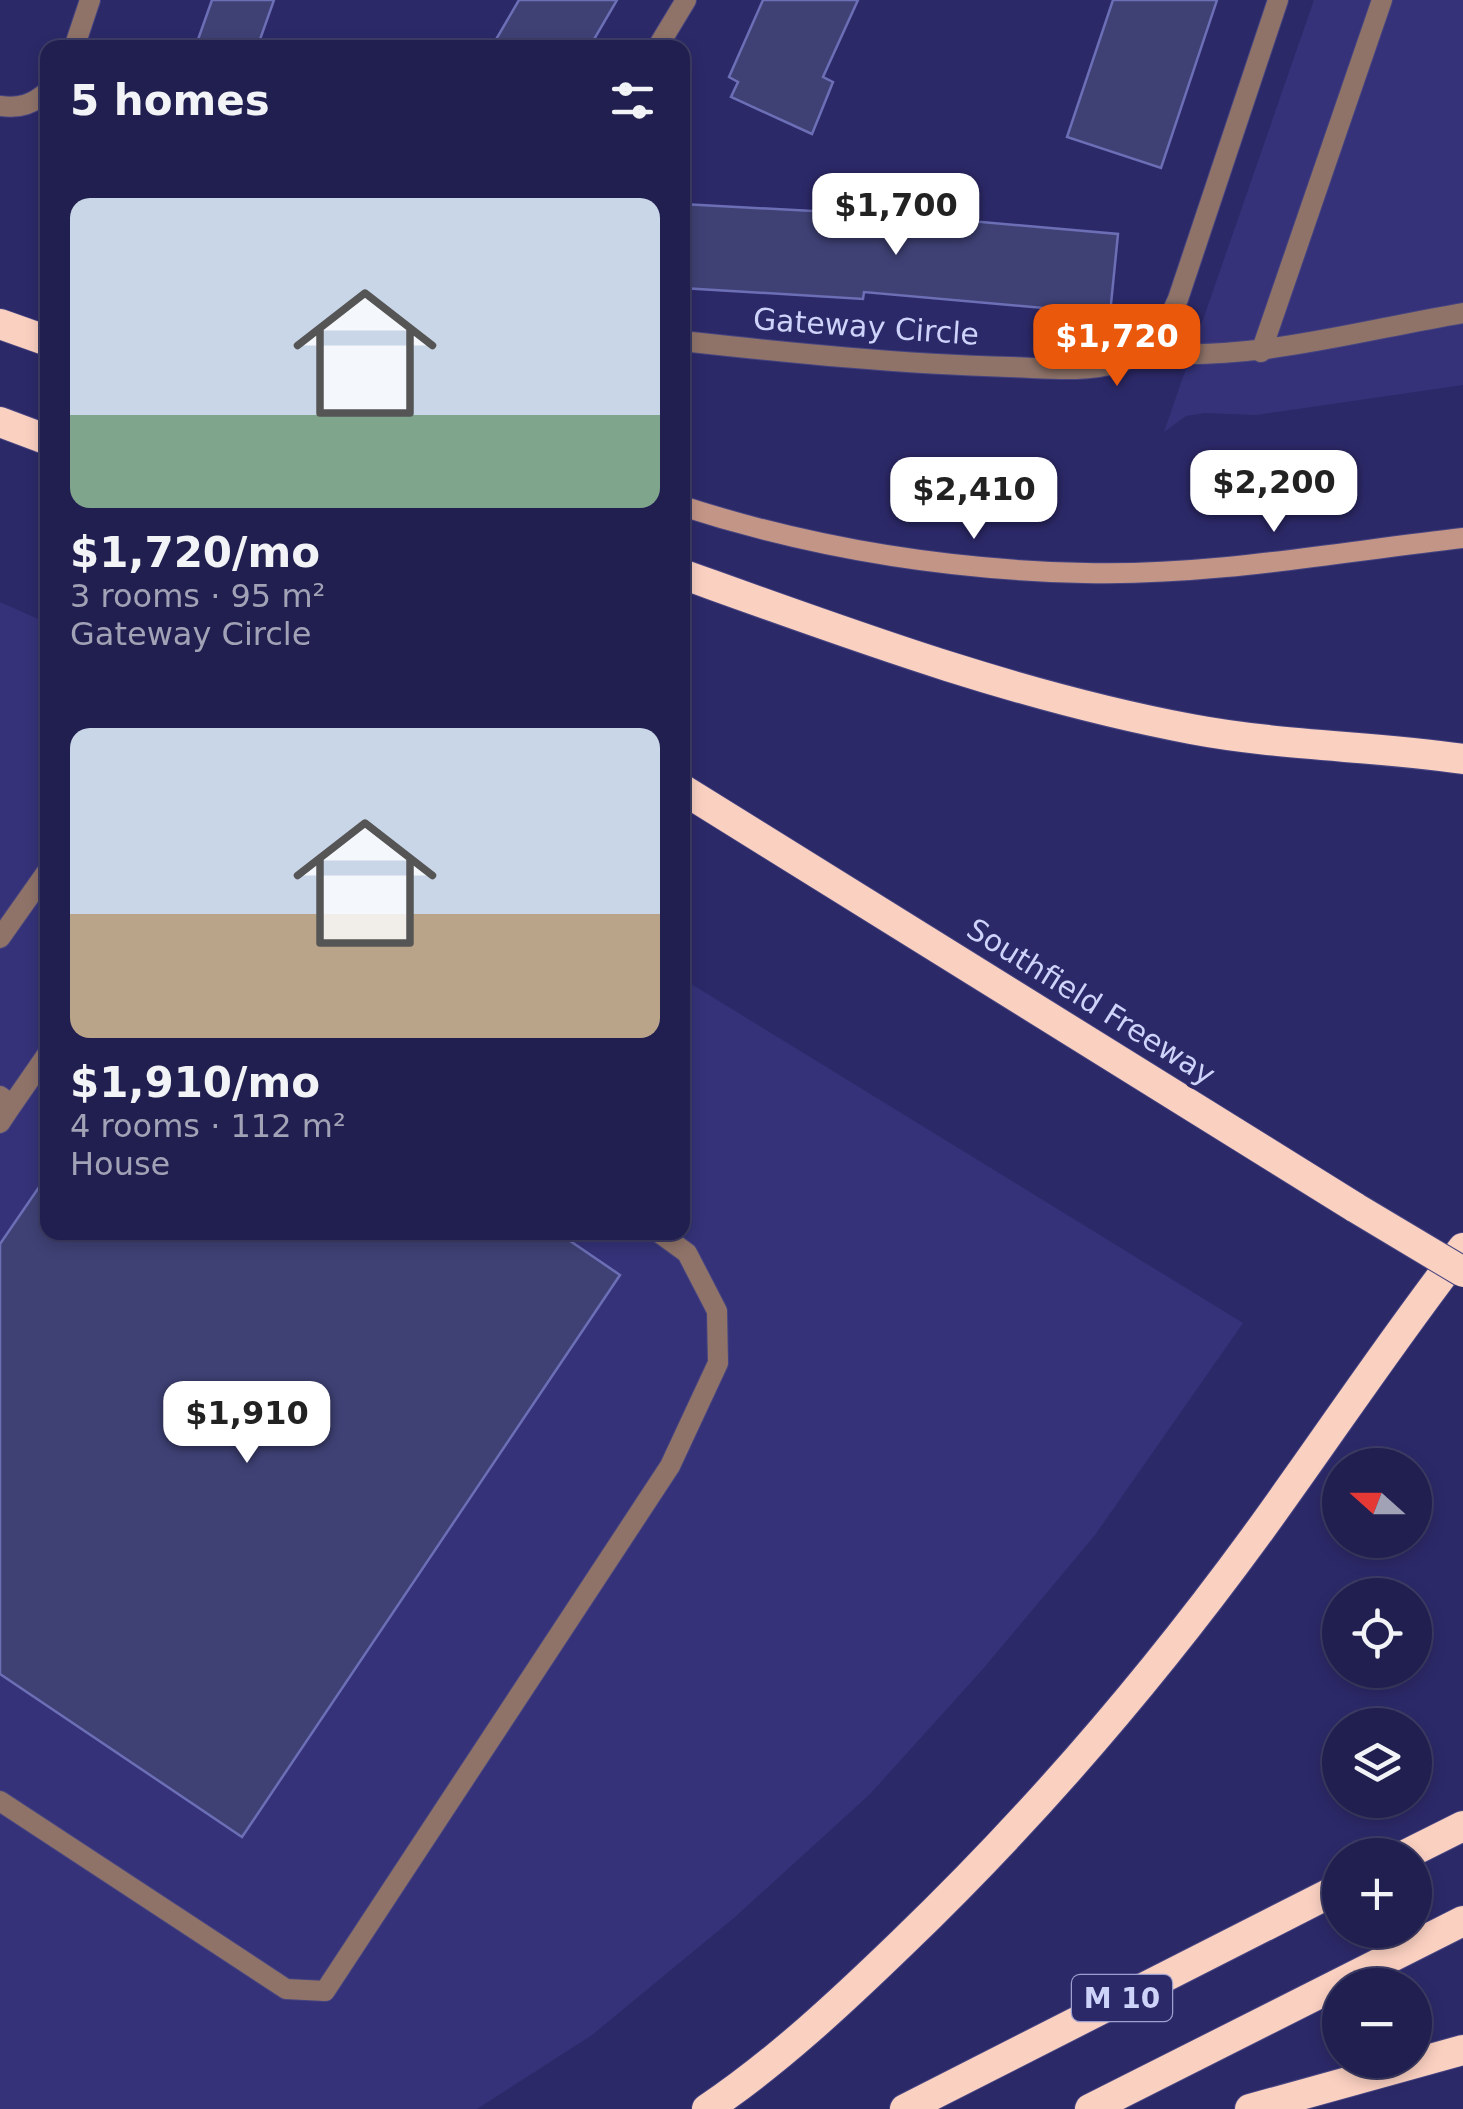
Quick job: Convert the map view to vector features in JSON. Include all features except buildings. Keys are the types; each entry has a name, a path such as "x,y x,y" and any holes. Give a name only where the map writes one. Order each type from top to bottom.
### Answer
{"highway":[{"path":"0,320 40,338"},
{"path":"0,422 40,437"},
{"path":"690,577 889,649 1075,704 1264,740 1461,758"},
{"name":"Southfield Freeway","path":"690,794 1463,1272"},
{"path":"707,2109 854,1990 969,1878 1074,1765 1255,1537 1394,1336 1463,1248"},
{"path":"1432,1842 1463,1826"},
{"name":"M 10","path":"904,2109 1322,1897"},
{"name":"M 10","path":"1090,2109 1463,1921"},
{"path":"1250,2109 1463,2050"}],"main road":[{"path":"0,320 40,322"},
{"path":"690,508 857,553 916,562 1087,574 1227,565 1463,538"}],"street":[{"path":"77,40 90,0"},
{"path":"662,40 686,0"},
{"path":"1142,352 1158,337 1178,300 1278,0"},
{"path":"1260,352 1382,0"},
{"path":"7,107 40,98"},
{"path":"1142,352 1190,357 1260,352 1463,313"},
{"name":"Gateway Circle","path":"690,342 961,366 1074,368 1120,362 1142,352"},
{"path":"0,938 40,881"},
{"path":"4,1108 40,1063"},
{"path":"0,1801 286,1989 326,1991 670,1466 718,1363 717,1310 687,1252 670,1240"}],"shaded area":[{"path":"1314,0 1463,0 1463,385 1256,415 1204,413 1186,416 1164,432"},
{"path":"0,602 40,620 40,1240 690,1240 690,983 1243,1323 1095,1535 982,1670 870,1794 735,1917 592,2035 477,2109 0,2109"}]}
